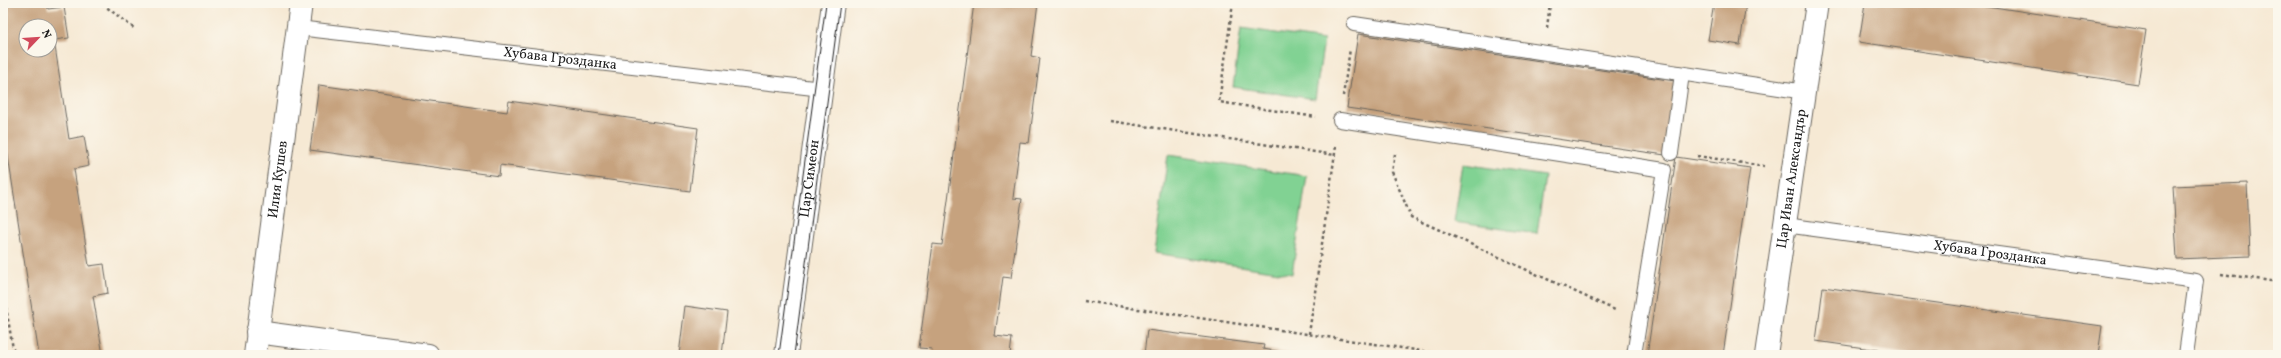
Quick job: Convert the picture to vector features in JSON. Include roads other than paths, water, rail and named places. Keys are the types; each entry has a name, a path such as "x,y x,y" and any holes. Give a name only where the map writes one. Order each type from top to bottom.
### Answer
{"street":[{"name":"Илия Кушев","path":"255,355 301,3"},
{"name":"Цар Симеон","path":"786,355 833,3"},
{"name":"Цар Иван Александър","path":"1766,355 1818,3"},
{"path":"258,332 428,355"}],"lane":[{"path":"1354,24 1805,92"},
{"name":"Хубава Грозданка","path":"298,28 822,88"},
{"path":"1671,152 1682,74"},
{"path":"1340,120 1664,170 1634,355"},
{"name":"Хубава Грозданка","path":"1786,225 2196,281 2186,355"}],"tram line":[{"path":"779,355 826,3"},
{"path":"794,355 840,3"}]}
